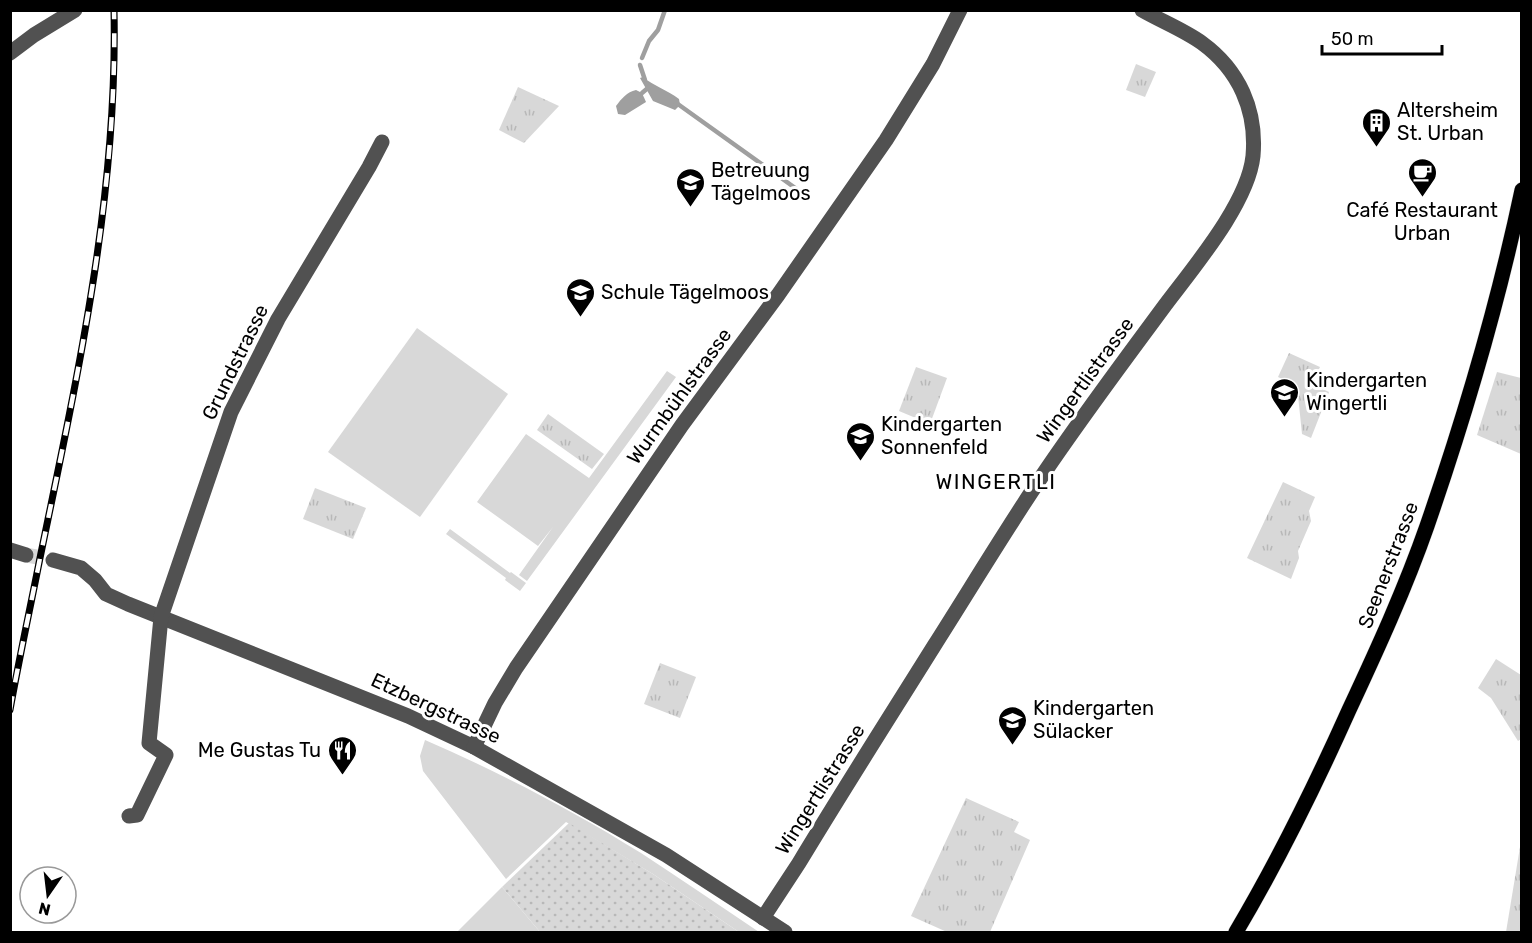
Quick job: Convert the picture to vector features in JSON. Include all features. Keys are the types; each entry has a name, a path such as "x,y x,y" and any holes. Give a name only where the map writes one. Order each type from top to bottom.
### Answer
{"main road":[{"name":"Seenerstrasse","path":"1236,933 1278,858 1318,778 1384,634 1426,527 1483,350 1521,190"}],"street":[{"path":"10,52 34,34 75,10"},
{"name":"Wurmbühlstrasse","path":"474,747 495,703 522,658 682,424 778,295 886,140 933,64 960,10"},
{"name":"Wingertlistrasse","path":"763,918 1038,482 1226,223 1247,179 1253,159 1250,107 1234,76 1215,53 1199,41 1142,10"},
{"name":"Grundstrasse","path":"129,816 137,815 166,755 149,743 160,617 231,412 278,319 382,142"},
{"path":"10,550 26,555"},
{"name":"Etzbergstrasse","path":"53,560 81,568 106,594 408,716 474,747 666,855 785,933"}],"green space":[{"path":"1136,64 1156,72 1145,97 1126,90"},
{"path":"518,87 559,106 524,143 499,130"},
{"path":"417,328 508,394 420,517 328,452"},
{"path":"1289,353 1320,367 1312,384 1329,392 1311,438 1302,434 1297,386 1278,377"},
{"path":"916,367 947,378 930,424 899,411"},
{"path":"667,371 676,377 527,581 519,575 553,527 538,546 477,502 526,434 589,478"},
{"path":"1497,372 1521,378 1521,454 1477,435"},
{"path":"548,414 604,454 592,469 537,430"},
{"path":"1283,482 1315,497 1309,511 1311,521 1298,551 1299,558 1291,579 1247,558"},
{"path":"315,488 366,508 353,539 303,519"},
{"path":"450,529 526,583 520,591 446,534"},
{"path":"1496,659 1521,675 1521,739 1518,741 1491,698 1478,688"},
{"path":"660,663 696,677 680,718 644,704"},
{"path":"425,740 508,778 589,822 641,853 759,932 739,932 653,874 566,822 506,879 423,771 420,756"},
{"path":"966,798 1019,822 1014,832 1030,840 990,932 947,932 911,916"},
{"path":"569,823 653,874 739,932 540,932 502,887"},
{"path":"1521,841 1521,932 1506,932"},
{"path":"502,887 540,932 457,932"}],"shaded area":[{"path":"643,77 679,99 680,105 675,110 653,101 640,78"},
{"path":"636,90 642,93 646,102 625,115 618,114 616,106 618,103 627,94"}],"waterway":[{"path":"642,58 649,41 658,30 665,10"},
{"path":"640,65 645,80"},
{"path":"642,93 649,87"},
{"path":"675,102 805,195"}],"tunnel":[{"path":"26,555 53,560"}],"railway":[{"path":"10,710 68,423 92,286 109,149 114,10"}],"place":[{"name":"Altersheim St. Urban","path":"1376,148"},
{"name":"Café Restaurant Urban","path":"1422,198"},
{"name":"Betreuung Tägelmoos","path":"690,208"},
{"name":"Schule Tägelmoos","path":"580,318"},
{"name":"Kindergarten Wingertli","path":"1285,418"},
{"name":"Kindergarten Sonnenfeld","path":"860,462"},
{"name":"Kindergarten Sülacker","path":"1012,746"},
{"name":"Me Gustas Tu","path":"342,776"}],"district":[{"name":"WINGERTLI","path":"996,482"}]}
